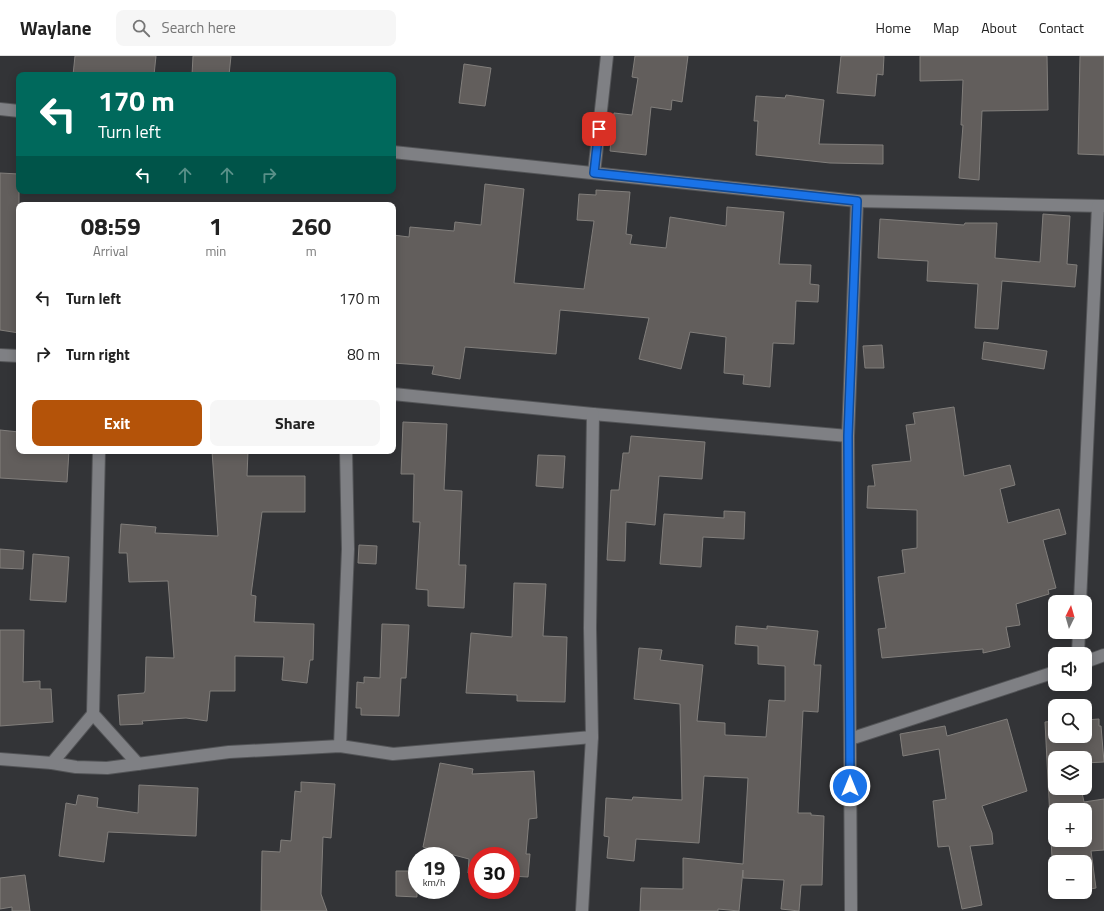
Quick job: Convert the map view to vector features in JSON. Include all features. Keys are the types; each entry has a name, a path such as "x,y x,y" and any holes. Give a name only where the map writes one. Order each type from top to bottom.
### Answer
{"street":[{"path":"594,173 607,56"},
{"path":"0,109 16,111"},
{"path":"396,152 857,201 1101,206 1080,595"},
{"path":"851,911 848,436 857,201"},
{"path":"0,354 16,356"},
{"path":"396,394 593,414 848,436"},
{"path":"582,911 592,738 590,628 593,414"},
{"path":"52,763 93,714 100,454"},
{"path":"340,746 348,549 346,454"},
{"path":"1092,659 1104,655"},
{"path":"850,739 1048,674"},
{"path":"93,714 138,764"},
{"path":"0,759 52,763 76,767 106,768 229,752 340,746 393,754 592,738"}],"building":[{"path":"75,56 156,56 154,72 73,72"},
{"path":"193,56 231,56 229,72 192,72"},
{"path":"635,56 688,56 682,102 672,100 671,110 651,107 646,155 610,151 614,113 632,115 638,78 632,77"},
{"path":"841,56 884,56 883,75 877,74 875,96 837,93"},
{"path":"920,56 1047,56 1048,110 982,111 979,180 959,178 963,125 961,125 963,80 920,81"},
{"path":"1080,56 1104,56 1104,155 1078,154"},
{"path":"464,64 491,68 485,106 459,103"},
{"path":"786,95 824,100 819,144 883,145 883,164 830,163 756,155 758,121 754,121 756,96 785,98"},
{"path":"0,173 16,174 16,194 19,194 19,202 16,202 16,333 0,330"},
{"path":"485,184 524,189 514,283 584,289 594,221 577,220 579,194 596,195 596,190 630,192 626,234 632,235 630,244 666,248 670,217 726,226 727,207 784,212 779,264 811,265 810,284 819,285 818,302 796,301 794,344 773,343 770,387 743,384 744,375 724,373 726,337 690,332 681,369 639,359 649,318 560,310 556,354 465,347 460,379 432,374 434,366 396,363 396,235 409,237 410,227 454,231 455,222 481,225"},
{"path":"1043,214 1070,216 1067,264 1077,265 1075,287 1002,281 998,329 975,328 978,284 927,281 928,261 878,258 880,219 964,225 965,223 997,223 995,258 1040,262"},
{"path":"984,342 1047,351 1044,369 982,359"},
{"path":"882,345 884,368 865,368 863,346"},
{"path":"954,407 964,476 1010,465 1015,485 1000,489 1008,523 1059,509 1066,534 1043,540 1056,588 1048,590 1049,594 1016,604 1020,625 1006,627 1010,647 983,653 983,649 882,658 878,629 886,628 878,577 905,573 902,550 917,548 917,510 867,508 868,486 875,486 872,465 911,461 906,425 915,424 913,413"},
{"path":"403,422 447,424 444,490 462,491 459,565 466,565 464,608 428,606 428,590 416,589 420,522 413,522 414,474 401,474"},
{"path":"0,430 16,432 16,454 69,454 67,482 0,478"},
{"path":"631,436 705,442 702,479 659,476 655,525 626,522 625,561 607,560 611,490 619,490 623,453 629,453"},
{"path":"212,454 248,454 247,476 305,476 305,512 262,512 251,595 256,596 254,622 314,624 313,660 310,660 307,683 282,680 284,657 235,656 235,691 210,691 207,721 186,718 142,721 143,724 120,725 118,695 144,693 146,657 174,658 168,581 129,582 127,553 119,553 121,524 156,527 155,533 218,536"},
{"path":"538,455 565,456 563,488 536,486"},
{"path":"724,511 745,512 744,539 703,537 701,567 660,564 664,514 724,518"},
{"path":"359,545 377,546 376,564 358,563"},
{"path":"0,549 24,551 23,569 0,568"},
{"path":"33,554 69,557 66,602 30,600"},
{"path":"514,583 546,584 543,636 567,637 565,702 517,701 517,695 466,693 471,633 512,637"},
{"path":"382,624 409,625 406,678 401,678 399,716 361,715 361,708 356,708 357,682 364,683 364,677 380,678"},
{"path":"736,626 767,629 767,626 818,631 814,665 821,665 818,712 803,711 798,813 811,813 811,815 824,816 822,885 801,885 799,911 781,909 784,880 743,878 743,870 739,911 718,909 718,911 640,911 641,888 683,889 683,858 743,864 748,778 704,776 699,843 636,839 634,861 607,858 609,837 604,836 606,798 632,800 633,797 682,800 680,704 634,699 639,648 662,650 660,660 703,665 697,721 725,723 725,735 766,737 769,700 785,701 785,666 758,664 758,646 735,644"},
{"path":"0,630 24,630 23,682 40,681 40,689 51,689 53,722 0,726"},
{"path":"1007,719 1027,791 982,806 992,833 993,844 970,846 982,905 962,909 949,846 938,847 933,801 946,799 939,749 903,756 900,734 945,726 947,736"},
{"path":"1099,719 1104,762 1092,763 1092,751 1048,751 1048,780 1045,722 1048,722 1048,743 1092,743 1092,720"},
{"path":"440,763 473,769 472,774 534,771 537,818 529,819 526,854 530,854 528,877 520,877 520,847 468,847 468,859 460,857 460,847 423,847"},
{"path":"301,782 335,784 331,838 323,837 321,894 327,911 261,911 262,851 280,852 281,840 291,841 295,791 301,792"},
{"path":"139,785 198,788 196,836 108,832 104,862 59,856 66,803 76,805 78,795 98,798 97,807 138,813"},
{"path":"1049,795 1082,795 1084,802 1104,799 1104,850 1091,851 1092,855 1052,855 1051,847 1092,847 1092,803 1049,803"},
{"path":"1092,858 1096,888 1092,889"},
{"path":"396,871 408,871 408,897 396,896"},
{"path":"25,875 30,911 12,911 12,907 0,909 0,878"}],"route":[{"path":"599,129 594,173 857,201 848,436 850,786"}]}
